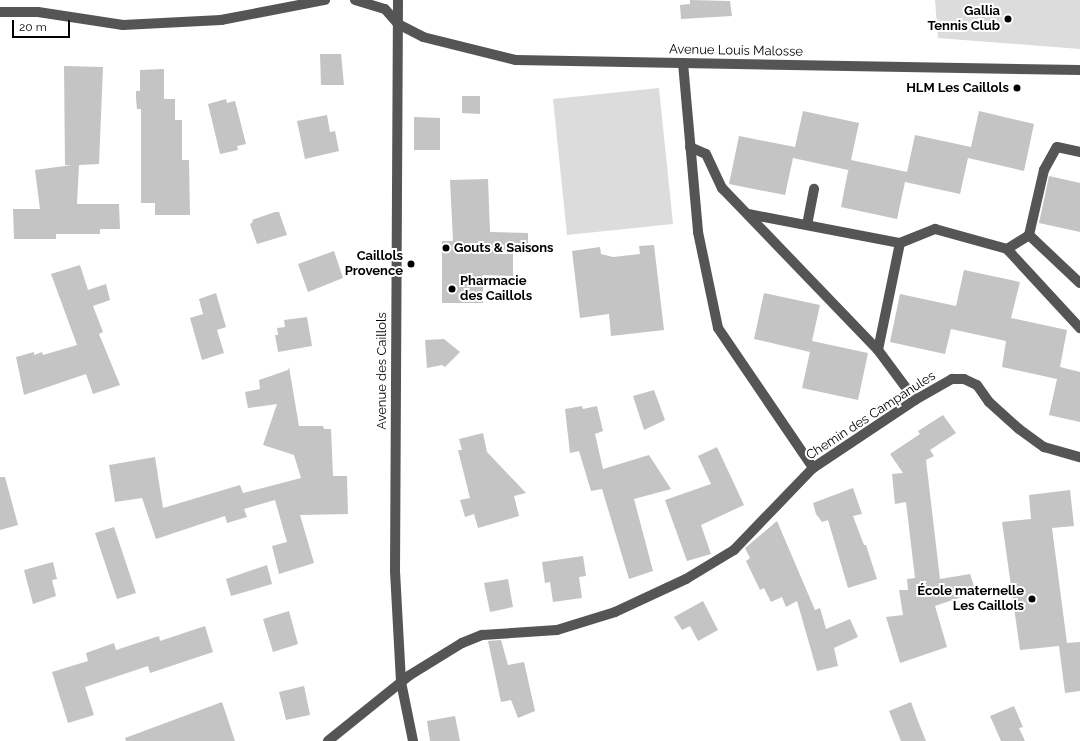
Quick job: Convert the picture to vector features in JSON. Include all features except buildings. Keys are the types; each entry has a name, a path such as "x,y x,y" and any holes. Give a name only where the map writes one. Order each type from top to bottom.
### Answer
{"street":[{"path":"0,12 38,12 123,25 221,20 325,0"},
{"path":"355,0 386,9 398,24"},
{"name":"Avenue des Caillols","path":"398,0 395,571 401,682 413,741"},
{"name":"Avenue Louis Malosse","path":"398,24 423,37 516,60 1080,70"},
{"path":"683,63 698,232 718,328 814,468"},
{"path":"690,146 706,154 722,188 878,350 915,400"},
{"path":"1007,249 1029,235 1044,170 1057,147 1080,152"},
{"path":"807,225 814,189"},
{"path":"748,214 900,243 935,228 1007,249 1080,328"},
{"path":"1029,235 1080,283"},
{"path":"878,350 900,243"},
{"name":"Chemin des Campanules","path":"328,741 401,682 462,643 482,635 557,630 615,612 686,579 734,550 814,468 915,400 952,379 964,379 977,385 990,402 1013,424 1044,447 1080,457"}],"shaded area":[{"name":"Gallia Tennis Club","path":"935,0 1080,0 1080,49 938,38"},
{"path":"659,88 673,224 567,235 553,99"}],"place":[{"name":"Gallia Tennis Club","path":"1008,19"},
{"name":"HLM Les Caillols","path":"1017,88"},
{"name":"Gouts & Saisons","path":"446,248"},
{"name":"Caillols Provence","path":"411,264"},
{"name":"Pharmacie des Caillols","path":"452,289"},
{"name":"École maternelle Les Caillols","path":"1032,599"}]}
